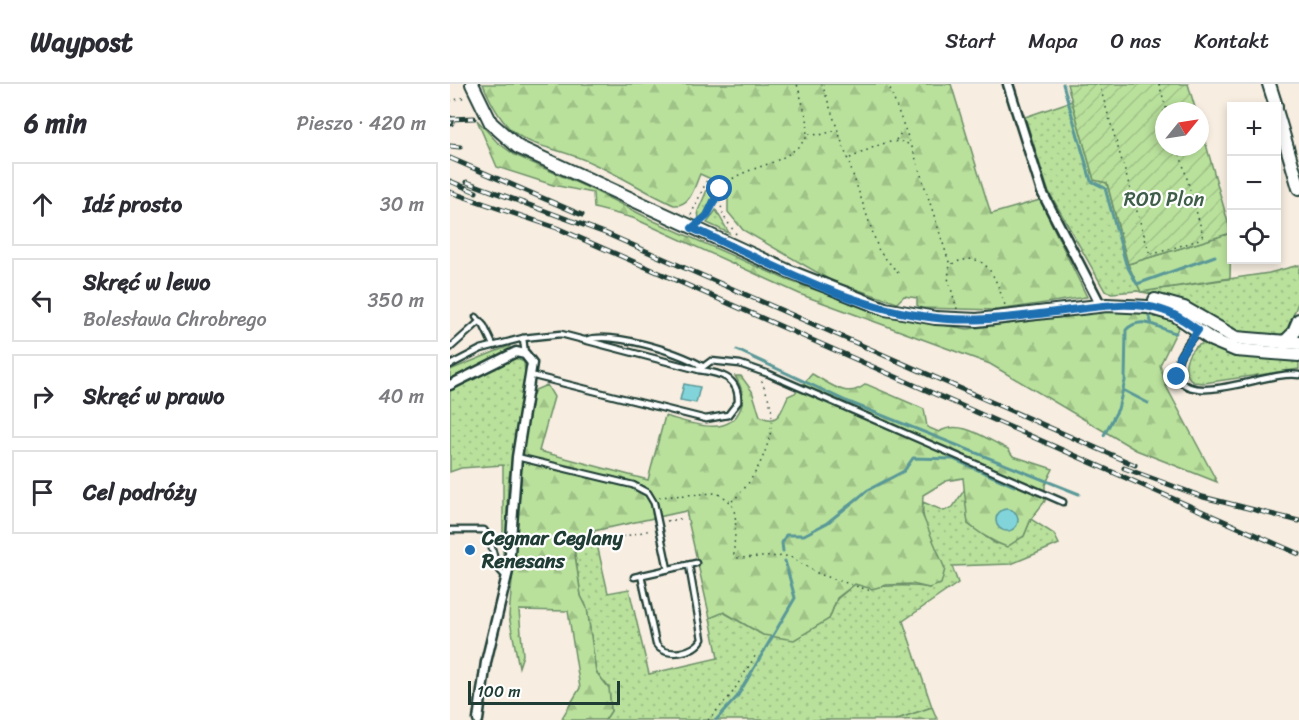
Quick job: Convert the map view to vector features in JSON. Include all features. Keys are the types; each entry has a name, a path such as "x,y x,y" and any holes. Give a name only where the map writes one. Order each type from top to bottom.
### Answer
{"street":[{"path":"1008,84 1042,192 1104,305"},
{"path":"1269,84 1274,102"},
{"path":"473,88 492,125 518,147 846,296 907,314 977,320 1104,305 1125,299 1150,299 1180,306 1218,343 1243,351 1299,355"},
{"path":"1281,125 1299,188"},
{"path":"1284,343 1293,334 1299,320"},
{"path":"1202,326 1236,338 1299,344"},
{"path":"450,385 522,353 532,363 517,458 507,577 486,662 478,720"}],"lane":[{"path":"450,348 478,319 493,345"},
{"path":"1202,326 1183,351 1176,368 1179,381 1190,388 1203,390 1299,375"},
{"path":"450,365 493,345 523,338 561,334 725,375 735,385 738,402 728,415 706,419 530,375"},
{"path":"586,340 594,337 611,338 690,359 701,368"},
{"path":"522,353 523,338"},
{"path":"701,368 711,361 720,360 756,369 1063,502"},
{"path":"517,458 633,485 652,497 668,569"},
{"path":"450,530 484,530 489,536 499,572 507,577"},
{"path":"634,577 696,563"},
{"path":"641,575 656,644 663,652 670,653 696,647 702,639 689,564"}],"path":[{"path":"708,178 690,217 692,228 707,216 727,179 780,160 799,146 808,134 808,123 797,84"},
{"path":"822,84 879,251 898,274"},
{"path":"888,84 903,129 912,147 950,265 948,278 958,313"},
{"path":"1099,84 1150,255 1196,241 1203,235 1181,156"},
{"path":"1160,84 1165,102"},
{"path":"450,101 473,88"},
{"path":"896,141 903,129"},
{"path":"808,134 820,135 838,130"},
{"path":"849,158 896,141 906,142 912,147"},
{"path":"718,195 722,214 733,230"},
{"path":"950,265 966,260 978,261 988,267 995,276 1005,305"},
{"path":"730,502 745,490 753,476 767,442 772,418 766,390 756,369"},
{"path":"652,497 715,493 730,502 736,513 737,523 733,534 734,555 738,558 789,556 819,574 871,591"},
{"path":"617,538 667,526 666,522 684,518"},
{"path":"708,720 731,695 757,653"}],"green space":[{"path":"483,84 951,84 991,214 1040,200 1087,297 997,310 921,308 917,305 917,298 904,296 897,303 832,281 743,230 728,212 728,186 720,182 717,188 709,185 711,179 700,174 688,199 674,205 596,165 529,141 517,134 505,124"},
{"name":"ROD Plon","path":"1067,84 1188,84 1193,102 1155,102 1155,156 1209,155 1227,219 1227,234 1128,264 1107,183 1094,180"},
{"path":"1072,101 1094,179 1107,183 1128,264 1141,292 1112,293 1105,291 1048,190 1025,117"},
{"path":"477,120 497,142 515,155 654,221 787,280 896,318 968,329 1127,309 1148,310 1180,324 1160,365 1166,386 1217,482 1136,450 990,364 802,295 633,218 594,208 593,193 553,185 497,167"},
{"path":"707,190 714,194 705,213 699,219 698,211"},
{"path":"716,210 729,233 707,223"},
{"path":"1227,234 1227,264 1230,264 1230,278 1141,292 1128,264"},
{"path":"1299,265 1299,300 1287,332 1277,336 1242,333 1181,300 1142,292 1269,273"},
{"path":"1204,343 1239,356 1299,361 1299,369 1204,383 1193,382 1186,371 1187,360 1193,349"},
{"path":"509,346 511,348 450,380 450,370"},
{"path":"515,358 524,362 525,375 508,484 506,548 502,568 500,567 503,562 503,465 461,468 450,472 450,390"},
{"path":"812,374 846,391 859,389 866,384 924,409 927,427 939,432 956,427 974,432 1008,449 1013,456 1053,469 1045,485 1045,501 1031,519 1024,536 1007,547 977,531 968,524 963,478 946,481 923,495 922,514 945,569 941,584 929,588 912,584 886,585 872,589 855,584 837,598 829,619 794,640 763,635 724,612 710,618 686,511 594,531 588,543 574,548 581,596 587,608 596,672 609,688 611,711 605,720 565,720 562,718 580,688 568,611 519,610 523,655 519,667 509,616 524,442 530,401 535,390 547,385 554,397 539,451 648,480 665,416 708,426 728,423 736,417 741,407 742,391 735,376 741,376 752,391 760,416 766,419 775,418 781,412 788,396 795,393"},
{"path":"965,489 968,524 996,544 1024,536 1031,519 1054,534 1059,544 1011,564 952,566 958,583 903,621 932,707 895,720 605,720 611,711 609,688 596,672 587,608 581,596 574,548 588,543 594,531 608,593 629,589 649,674 718,658 710,618 723,612 763,635 829,619 837,599 855,584 929,588 939,554 926,529 923,502 944,511 953,507"},
{"path":"932,707 937,719 895,720"}],"water":[{"path":"684,384 700,387 696,403 680,400"},
{"path":"1007,509 1015,512 1018,520 1015,528 1007,531 999,528 996,520 999,512"}],"waterway":[{"path":"1063,84 1091,181 1105,188 1126,264 1137,284 1215,256"},
{"path":"1149,316 1152,324"},
{"path":"1104,435 1118,409 1125,381 1126,330 1132,325 1144,323 1176,333"},
{"path":"737,350 846,401 1079,494"},
{"path":"1123,390 1148,403"},
{"path":"783,551 782,543 786,535 804,535 827,523 868,490 904,471 913,458 953,459 1014,486"},
{"path":"716,720 737,697 795,598 785,561"}],"railway":[{"path":"450,119 474,118"},
{"path":"450,146 460,147"},
{"path":"450,158 582,215"},
{"path":"450,181 476,192"},
{"path":"467,182 605,233 1135,465"},
{"path":"450,192 557,228 1299,554"},
{"path":"1124,468 1203,497 1299,521"}],"place":[{"name":"Cegmar Ceglany Renesans","path":"470,550"}],"route":[{"path":"720,189 707,216 692,228 805,279 885,309 921,316 963,320 1005,318 1107,305 1148,306 1170,312 1198,330 1179,357 1176,368 1177,377"}]}
